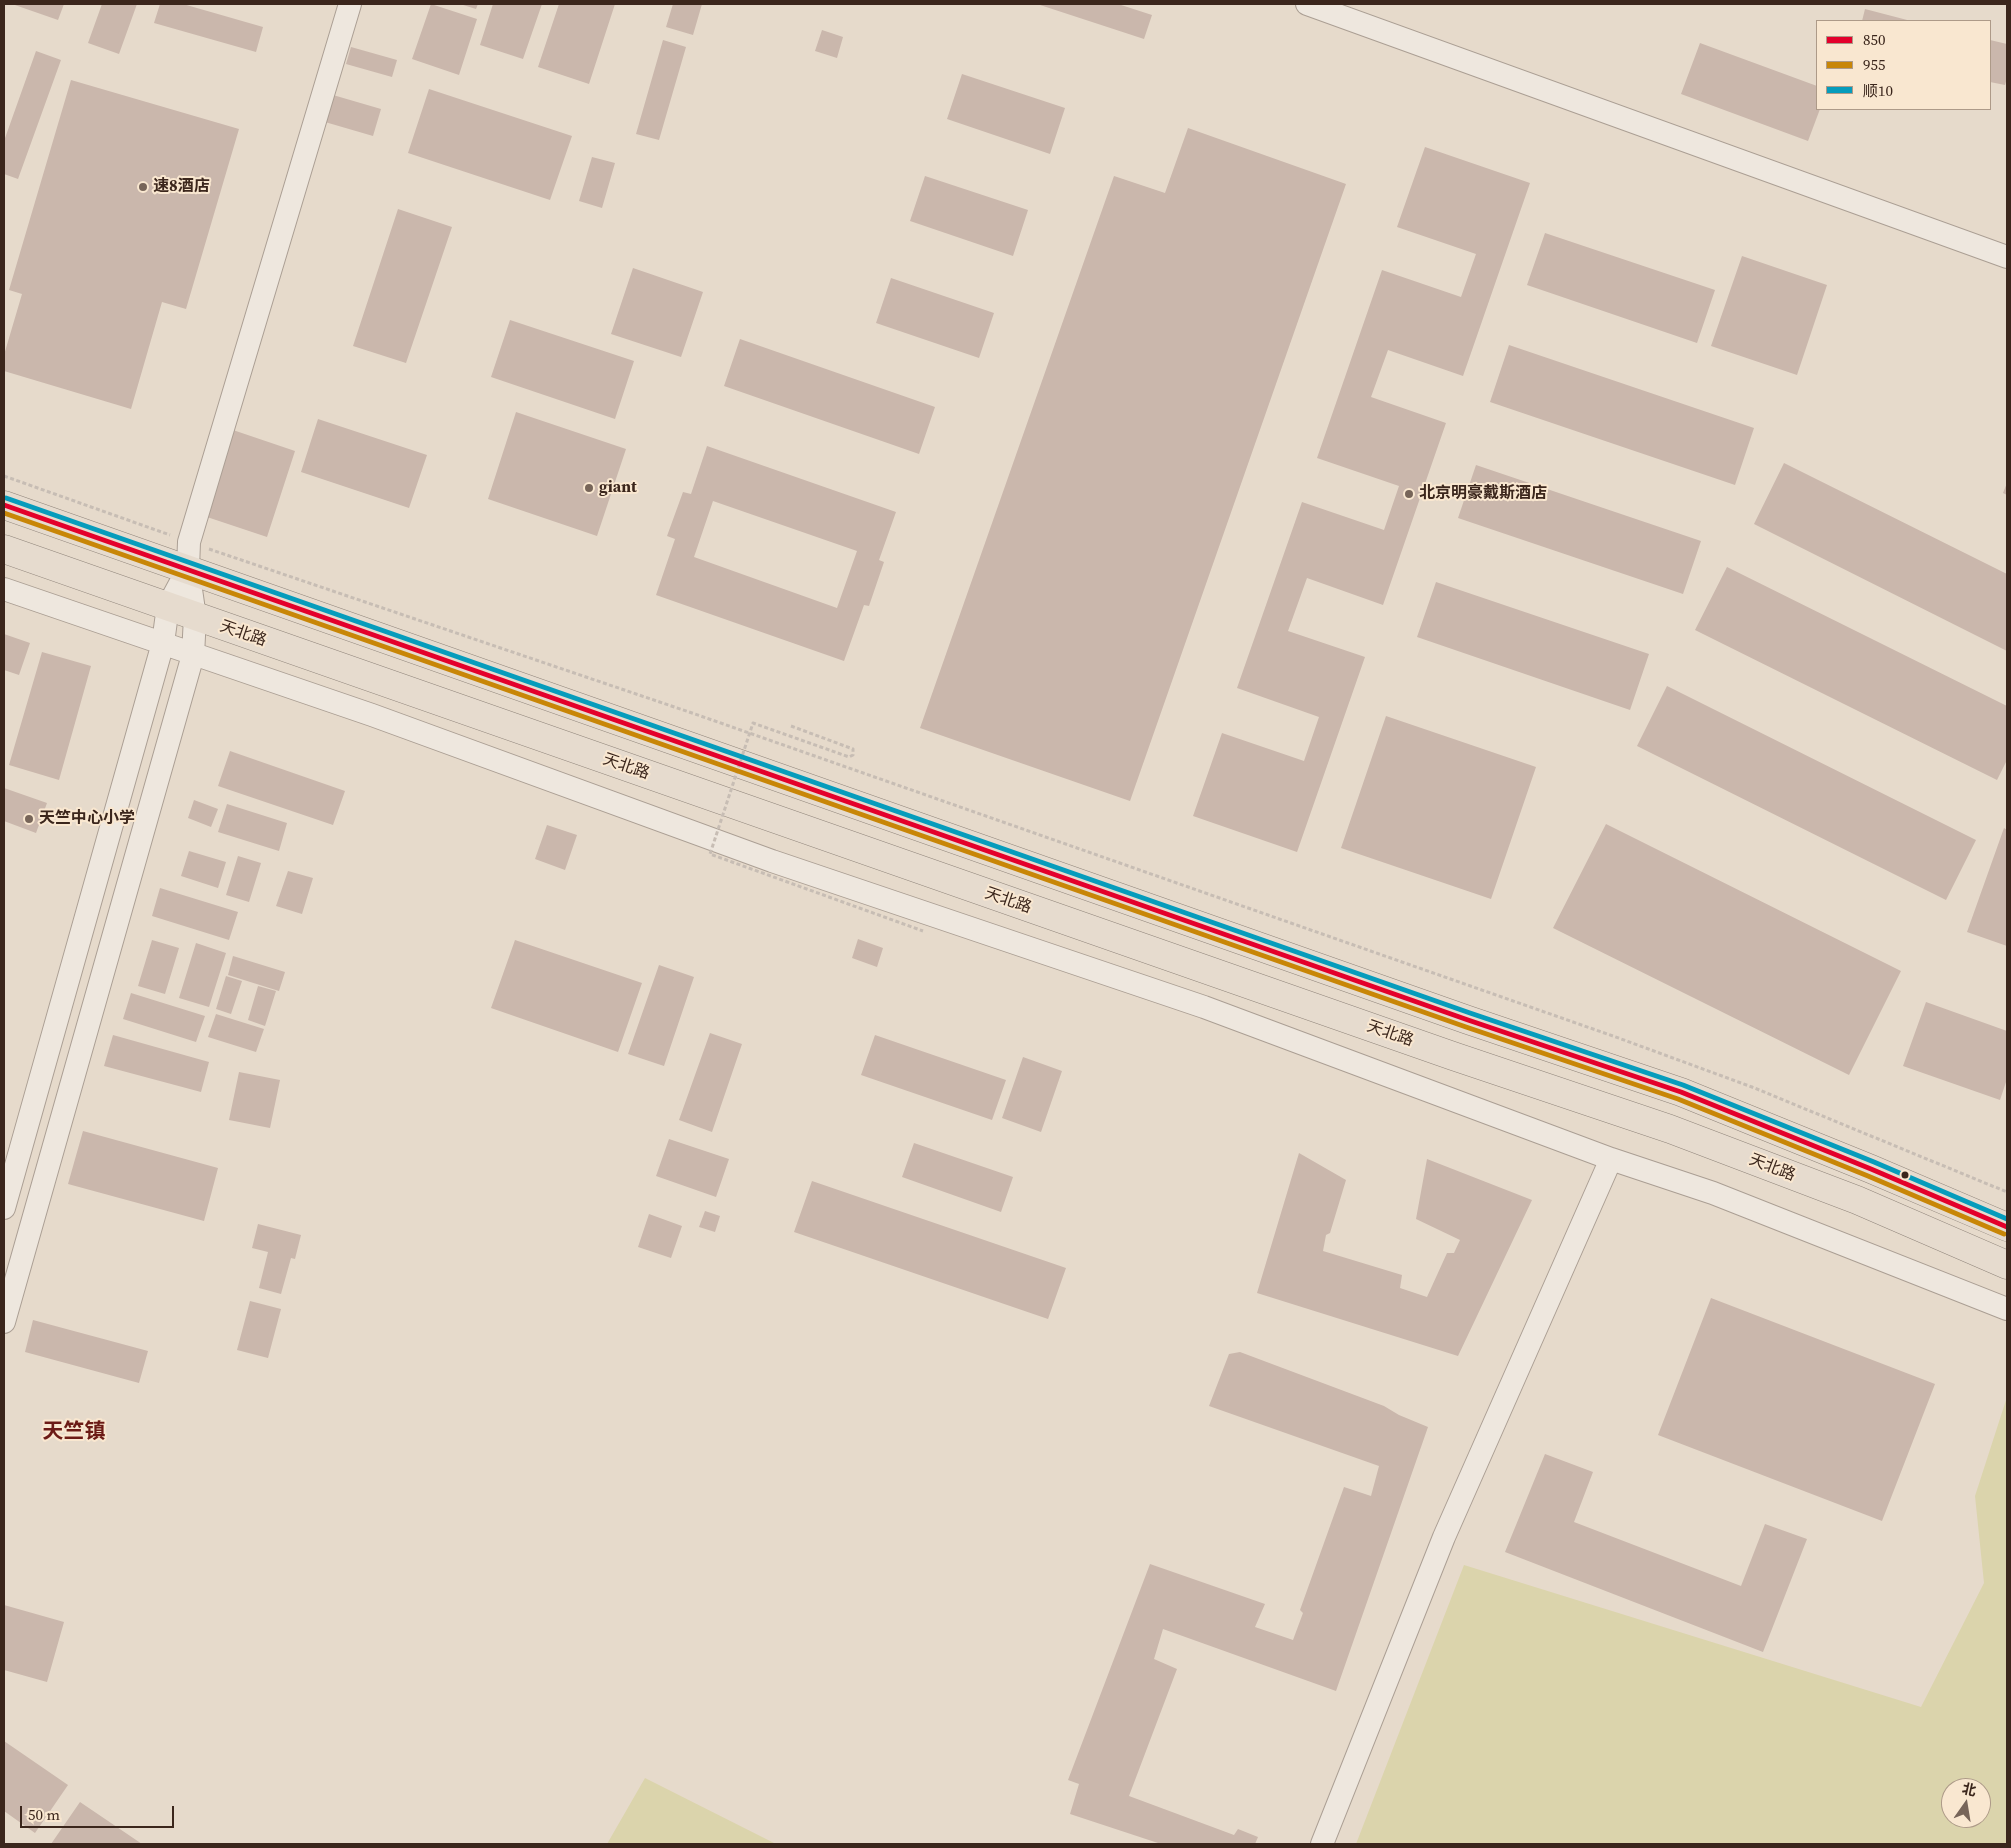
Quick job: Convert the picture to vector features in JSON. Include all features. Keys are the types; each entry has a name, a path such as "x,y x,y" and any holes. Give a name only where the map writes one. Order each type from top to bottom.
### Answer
{"main road":[{"path":"4,505 1468,1020 1681,1092 1871,1169 2007,1227"},
{"name":"天北路","path":"4,549 1443,1053 1670,1130 1857,1200 2007,1265"}],"street":[{"path":"4,1322 194,654 195,617 188,569 189,542 350,4"},
{"path":"1307,4 2007,256"},
{"path":"4,1208 163,643 168,606 188,569"},
{"path":"4,589 372,715 772,861 1204,1007 1611,1159 1713,1192 2007,1309"},
{"path":"1322,1844 1444,1537 1611,1159"}],"path":[{"path":"4,476 189,542 723,724 1604,1033 1752,1087 2007,1192"},
{"path":"791,726 853,748 853,755 849,757 753,723 710,854 923,931"}],"shaded area":[{"path":"2007,1397 2007,1844 1356,1844 1464,1565 1921,1707 1984,1583 1975,1496"},
{"path":"645,1778 776,1844 607,1844"}],"building":[{"path":"12,4 64,4 58,20"},
{"path":"102,4 137,4 119,54 88,43"},
{"path":"160,4 183,4 263,27 256,52 154,23"},
{"path":"431,4 477,19 459,75 412,59"},
{"path":"460,4 478,4 476,9"},
{"path":"493,4 542,4 523,59 480,45"},
{"path":"559,4 615,4 589,84 538,67"},
{"path":"673,4 702,4 693,35 666,27"},
{"path":"1037,4 1118,4 1152,15 1144,39"},
{"path":"1865,9 1907,20 1862,20"},
{"path":"822,30 843,37 837,58 815,51"},
{"path":"663,40 686,47 659,140 636,134"},
{"path":"1991,40 2007,44 2007,78 2005,85 1991,82"},
{"path":"1700,43 1816,86 1816,110 1820,110 1808,141 1681,94"},
{"path":"351,47 397,60 392,77 346,64"},
{"path":"36,51 61,60 18,179 4,174 4,141"},
{"path":"962,74 1065,108 1050,154 947,119"},
{"path":"71,80 239,129 186,309 162,302 131,409 4,371 4,355 22,294 9,290"},
{"path":"429,89 572,136 550,200 408,153"},
{"path":"333,95 381,109 373,136 325,122"},
{"path":"1188,128 1346,184 1130,801 920,728 1114,176 1165,193"},
{"name":"北京明豪戴斯酒店","path":"1425,147 1530,183 1463,376 1388,350 1371,397 1446,423 1383,605 1307,578 1288,631 1365,657 1297,852 1193,816 1222,733 1304,761 1319,717 1237,688 1302,502 1384,530 1399,486 1317,458 1382,270 1461,297 1476,254 1397,227"},
{"path":"592,157 615,163 602,208 579,201"},
{"path":"925,176 1028,210 1013,256 910,221"},
{"path":"398,209 452,227 406,363 353,346"},
{"path":"1545,233 1715,290 1697,343 1527,285"},
{"path":"1742,256 1827,285 1797,375 1711,346"},
{"path":"633,268 703,292 681,357 611,334"},
{"path":"891,278 994,313 979,358 876,323"},
{"path":"510,320 634,361 615,419 491,377"},
{"path":"740,339 935,407 919,454 724,386"},
{"path":"1509,345 1754,428 1735,485 1490,402"},
{"path":"516,412 626,449 597,536 488,499"},
{"path":"318,419 427,455 409,508 301,472"},
{"path":"230,429 295,451 267,537 201,515"},
{"path":"707,446 896,512 879,560 884,562 869,606 864,605 844,661 656,595 675,539 667,536 683,492 691,494","holes":["713,501 857,551 837,608 694,557"]},
{"path":"1784,463 2007,574 2007,651 1754,524"},
{"path":"1476,465 1701,541 1683,594 1458,518"},
{"path":"2007,483 2007,495 2003,493"},
{"path":"1727,567 2007,706 2007,760 1997,780 1695,630"},
{"path":"1436,582 1649,654 1630,710 1417,637"},
{"path":"4,634 30,643 19,675 4,670"},
{"path":"42,652 91,666 59,780 9,765"},
{"path":"1667,686 1976,840 1946,900 1637,746"},
{"path":"1386,716 1536,767 1491,899 1341,848"},
{"path":"230,751 345,791 333,825 218,786"},
{"path":"4,788 47,803 36,833 4,821"},
{"path":"194,800 218,809 211,827 188,818"},
{"path":"227,804 287,823 279,851 218,832"},
{"path":"1606,824 1901,971 1849,1075 1553,928"},
{"path":"547,825 577,835 565,870 535,859"},
{"path":"2004,828 2007,830 2007,946 1967,932"},
{"path":"189,851 226,862 218,888 181,876"},
{"path":"238,856 261,863 249,902 226,895"},
{"path":"288,871 313,878 302,914 276,906"},
{"path":"160,888 238,912 229,940 152,916"},
{"path":"858,939 883,948 877,967 852,958"},
{"path":"152,940 179,948 165,994 138,986"},
{"path":"515,940 642,983 618,1052 491,1008"},
{"path":"196,943 226,953 209,1007 179,998"},
{"path":"233,956 285,972 279,991 228,975"},
{"path":"659,965 694,977 664,1066 628,1054"},
{"path":"226,976 242,981 231,1014 216,1009"},
{"path":"258,986 276,991 265,1026 248,1020"},
{"path":"131,993 205,1016 196,1042 123,1019"},
{"path":"1926,1002 2007,1031 2007,1079 2000,1100 1903,1066"},
{"path":"216,1014 264,1029 256,1052 208,1037"},
{"path":"710,1033 742,1044 712,1132 679,1120"},
{"path":"113,1035 209,1062 201,1092 104,1066"},
{"path":"875,1035 1006,1080 992,1120 861,1075"},
{"path":"1023,1057 1062,1071 1041,1132 1002,1118"},
{"path":"239,1072 280,1080 270,1128 229,1120"},
{"path":"83,1131 218,1168 204,1221 68,1184"},
{"path":"669,1139 729,1159 716,1197 656,1176"},
{"path":"914,1143 1013,1177 1001,1212 902,1177"},
{"path":"1299,1153 1346,1180 1330,1233 1326,1235 1323,1251 1402,1275 1400,1288 1427,1297 1447,1253 1454,1253 1460,1240 1416,1219 1427,1159 1532,1200 1458,1356 1257,1293"},
{"path":"812,1181 1066,1268 1048,1319 794,1232"},
{"path":"705,1211 720,1216 715,1232 699,1227"},
{"path":"649,1214 682,1226 671,1258 638,1247"},
{"path":"258,1224 301,1235 295,1259 291,1258 281,1294 259,1288 268,1252 252,1248"},
{"path":"1711,1298 1935,1384 1882,1521 1658,1435"},
{"path":"250,1301 281,1309 268,1358 237,1350"},
{"path":"33,1320 148,1351 139,1383 25,1352"},
{"path":"1240,1352 1384,1406 1399,1415 1428,1427 1336,1691 1163,1629 1154,1659 1177,1669 1129,1796 1234,1835 1238,1829 1258,1837 1255,1844 1161,1844 1070,1814 1079,1784 1068,1780 1150,1564 1265,1604 1255,1627 1293,1640 1303,1613 1300,1610 1344,1487 1371,1496 1379,1466 1209,1406 1229,1354"},
{"path":"1545,1454 1593,1472 1574,1522 1741,1586 1765,1524 1807,1539 1763,1652 1505,1552"},
{"path":"4,1605 64,1622 47,1682 4,1670"},
{"path":"4,1741 68,1785 35,1833 4,1811"},
{"path":"80,1802 142,1844 51,1844"}],"transit line":[{"name":"顺10","path":"6,498 1470,1013 1683,1085 1874,1162 2007,1219"},
{"name":"850","path":"4,505 1468,1020 1681,1092 1871,1169 2007,1227"},
{"name":"955","path":"4,513 1466,1027 1678,1099 1868,1176 2004,1234"}],"place":[{"name":"速8酒店","path":"143,187"},
{"name":"giant","path":"589,488"},
{"name":"北京明豪戴斯酒店","path":"1409,494"},
{"name":"天竺中心小学","path":"29,819"}],"district":[{"name":"天竺镇","path":"74,1433"}]}
